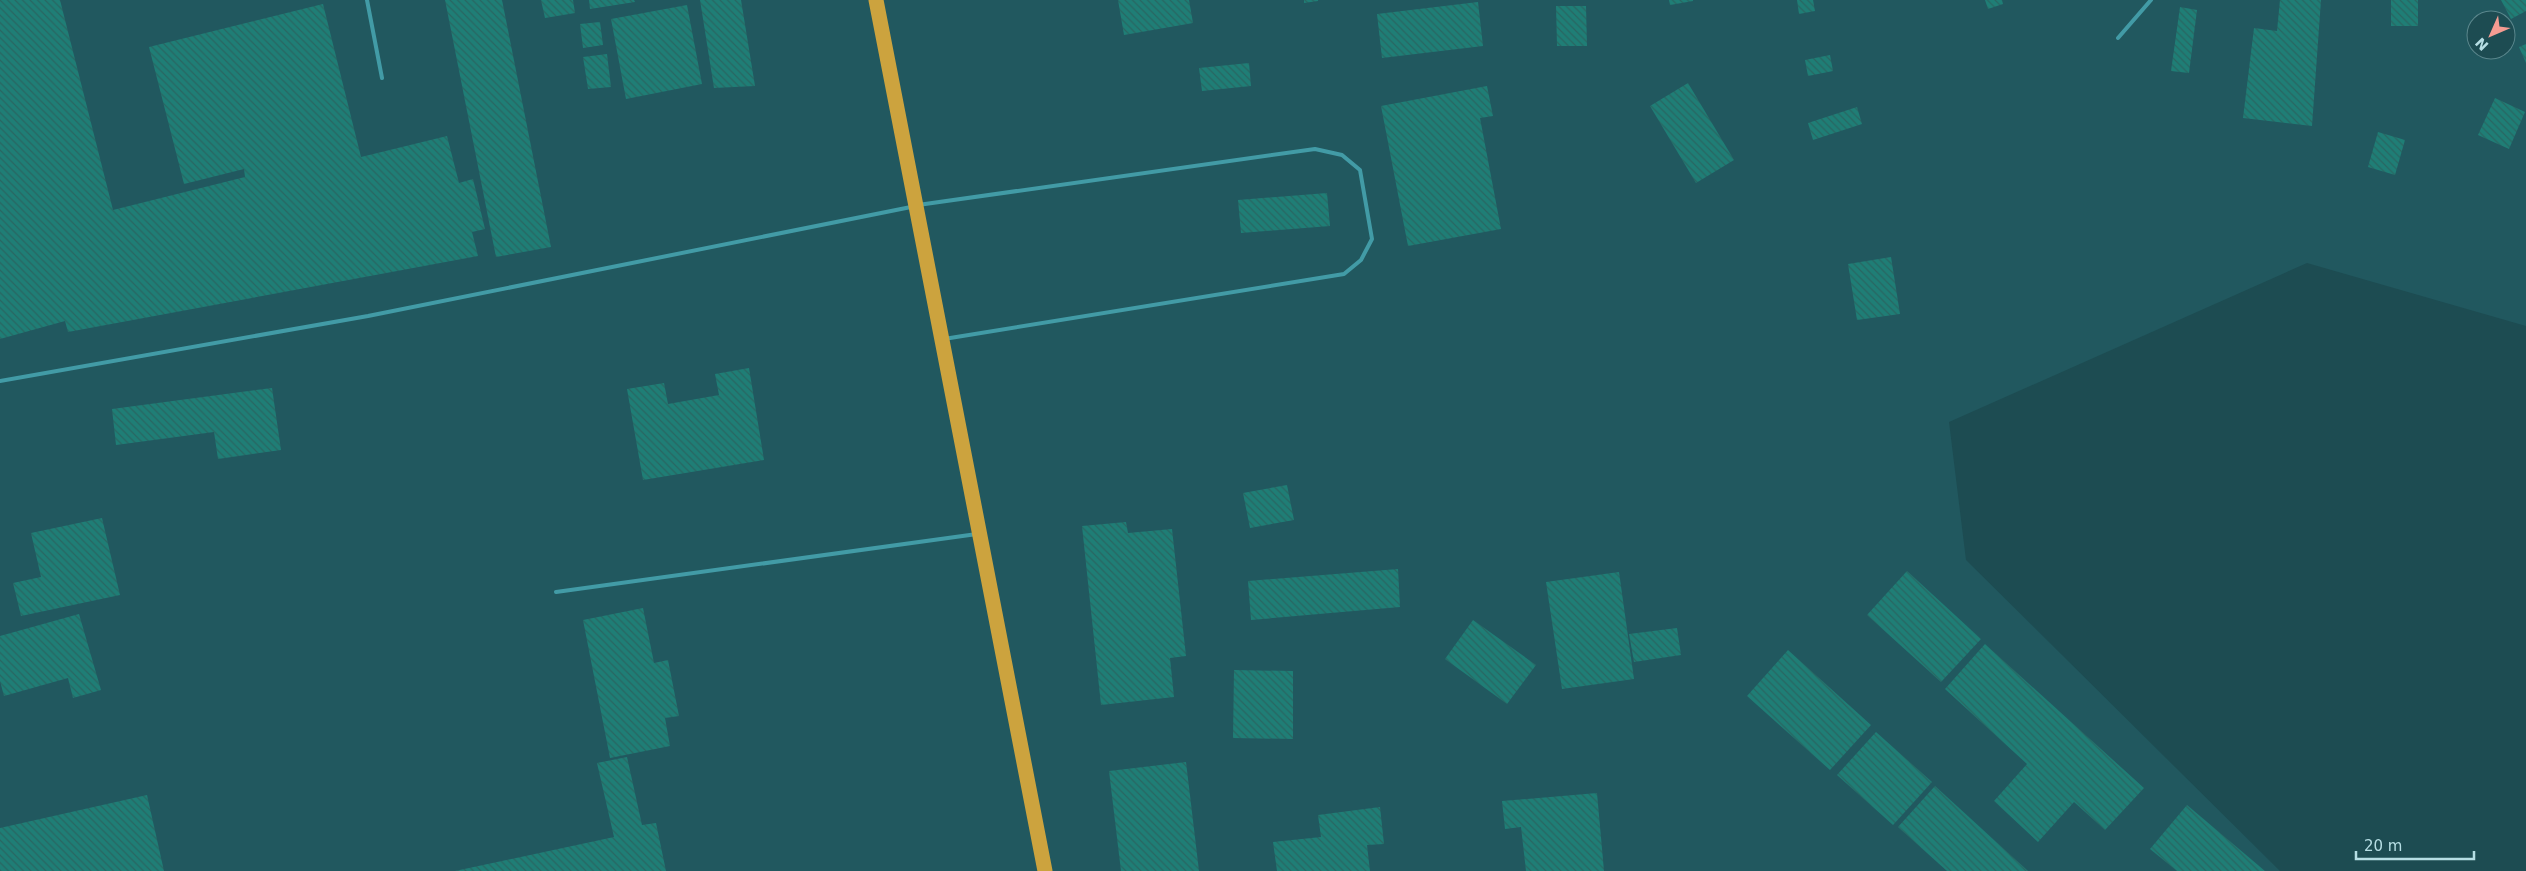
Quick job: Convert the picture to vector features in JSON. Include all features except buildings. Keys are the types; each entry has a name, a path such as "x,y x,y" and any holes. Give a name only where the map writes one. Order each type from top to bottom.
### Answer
{"highway":[{"path":"876,0 1045,871"}],"lane":[{"path":"367,0 382,78"},
{"path":"2118,38 2151,0"},
{"path":"0,381 368,316 916,206 1315,150 1342,155 1360,170 1372,239 1361,260 1344,274 942,339"},
{"path":"556,592 980,533"}],"shaded area":[{"path":"0,0 2526,0 2526,326 2307,263 1949,422 1966,560 2280,871 0,871"}]}
